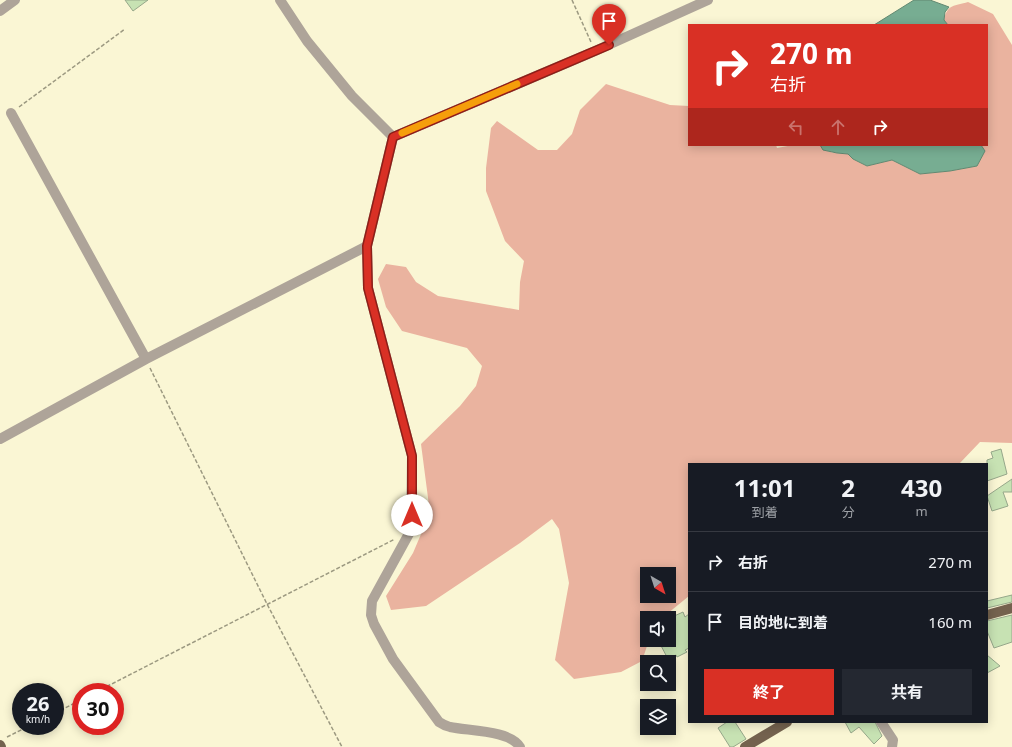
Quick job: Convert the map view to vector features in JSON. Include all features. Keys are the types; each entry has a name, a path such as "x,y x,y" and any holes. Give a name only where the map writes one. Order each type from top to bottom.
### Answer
{"main road":[{"path":"988,615 1012,608"},
{"path":"745,747 785,723"}],"street":[{"path":"0,11 15,0"},
{"path":"280,0 307,41 352,96 393,137"},
{"path":"393,137 595,51 708,0"},
{"path":"11,113 146,359"},
{"path":"393,137 367,246 368,288 412,456 411,530 372,601 371,614 374,624 393,659 439,722 448,727 505,736 518,744 520,747"},
{"path":"0,439 146,359 367,246"},
{"path":"882,723 893,740 892,747"}],"path":[{"path":"572,0 595,51"},
{"path":"11,113 125,30"},
{"path":"146,359 267,604 342,747"},
{"path":"113,683 411,530"},
{"path":"2,744 16,735"}],"shaded area":[{"path":"914,0 930,0 949,7 945,12 944,20 947,24 876,24"},
{"path":"968,2 993,14 1012,45 1012,443 980,442 960,463 688,463 688,597 671,611 640,611 640,647 647,647 644,655 640,655 640,662 621,672 574,679 555,660 569,583 559,529 552,519 520,543 426,606 391,610 386,596 413,553 430,513 421,444 460,406 476,386 482,366 467,348 402,331 386,307 378,279 386,264 406,267 416,282 438,296 519,310 520,282 524,261 505,241 486,191 486,168 491,128 497,121 538,150 557,150 572,134 580,110 606,84 670,105 688,106 688,146 776,146 777,148 788,146 821,146 829,152 848,154 853,159 867,166 892,160 920,174 977,166 985,151 982,146 988,146 988,24 947,24 944,20 945,15 952,6"},
{"path":"821,146 982,146 985,151 977,166 920,174 892,160 867,166 853,159 848,154 823,150"}],"building":[{"path":"125,0 148,0 133,11"},
{"path":"1001,449 1007,474 988,481 987,460 993,458 991,452"},
{"path":"1012,479 1012,492 1003,492 1008,506 992,511 988,495"},
{"path":"1012,595 1012,602 988,608 988,601"},
{"path":"683,612 685,617 688,615 688,648 685,650 687,652 677,657 676,655 666,655 662,647 676,647 676,615"},
{"path":"1012,615 1012,642 994,648 988,633 988,621"},
{"path":"988,656 1000,666 988,672"},
{"path":"726,723 736,723 746,739 733,747 730,747 718,728"},
{"path":"846,723 876,723 882,736 874,744 859,727 851,733"}],"slow traffic":[{"path":"402,133 517,84"}],"route":[{"path":"412,515 412,456 368,288 367,246 393,137 609,45"}]}
